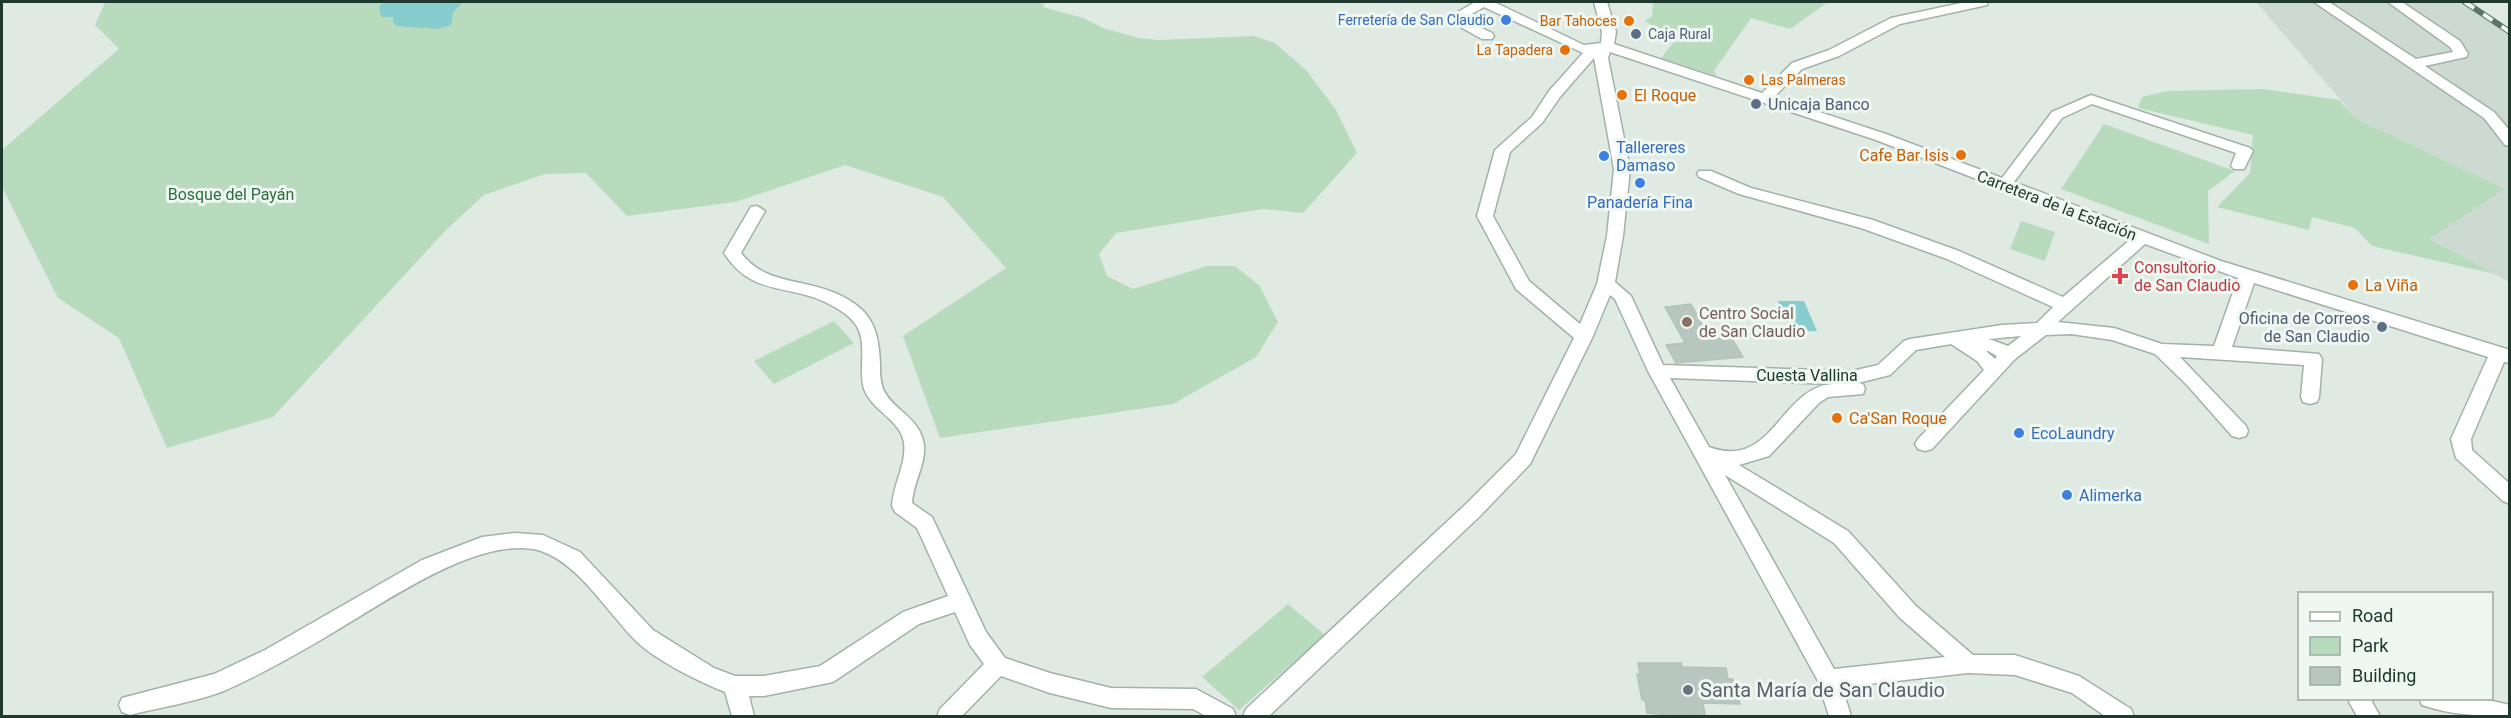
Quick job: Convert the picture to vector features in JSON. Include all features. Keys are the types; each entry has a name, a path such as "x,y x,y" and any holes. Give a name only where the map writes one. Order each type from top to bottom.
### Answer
{"street":[{"path":"1484,2 1454,19 1487,36"},
{"name":"Carretera de la Estación","path":"1484,2 1582,49 1605,47 1766,97 1881,137 2142,238 2248,275 2504,356"},
{"path":"1260,714 1473,510 1523,459 1584,336 1606,284 1615,236 1622,169 1601,58 1609,32 1601,2"},
{"path":"1936,2 1949,9"},
{"path":"1766,97 1797,66 1834,52 1896,21 1982,2"},
{"path":"2321,2 2489,116 2510,142"},
{"path":"2394,2 2455,44 2460,50 2460,54 2454,57 2414,64"},
{"path":"1584,336 1522,285 1485,216 1503,150 1537,120 1554,94 1588,56 1605,47"},
{"path":"2005,184 2057,115 2091,99 2245,151 2239,166"},
{"path":"1705,174 1744,191 1867,224 1942,251 2065,305"},
{"path":"757,212 732,253 742,268 763,282 816,292 848,305 868,331 869,360 874,392 909,429 914,443 914,453 902,492 902,506 925,523 978,638 998,665 1050,683 1111,698 1196,699 1225,717"},
{"path":"1925,444 2009,355 2040,331 2065,305 2142,238"},
{"path":"2221,353 2248,275"},
{"path":"1606,284 1622,296 1657,371 1828,679 1840,717"},
{"name":"Cuesta Vallina","path":"1657,371 1852,378 1884,370 1910,345 1988,332 2071,328 2114,334 2161,350"},
{"path":"1988,332 2004,344 2009,355"},
{"path":"1946,338 1985,343 2009,355"},
{"path":"1946,338 1967,345 1983,357 1995,371"},
{"path":"2161,350 2313,359 2310,397"},
{"path":"2161,350 2193,380 2239,431"},
{"path":"2504,356 2461,439 2463,453 2510,496"},
{"path":"1703,452 1736,459 1762,451 1812,398 1825,391 1860,389 1884,370"},
{"path":"1703,452 1841,537 1908,612 1968,664"},
{"path":"130,705 218,683 273,657 429,566 482,545 515,541 543,543 573,558 645,636 706,675 735,686 764,686 825,675 911,618 960,601"},
{"path":"1828,679 1968,664 2015,665 2079,686 2123,717"},
{"path":"948,717 998,665"},
{"path":"735,686 743,717"},
{"path":"2362,700 2360,702 2369,717"},
{"path":"2435,700 2510,715"}],"shaded area":[{"path":"2256,2 2461,2 2509,35 2509,282 2430,239 2505,189 2357,119"}],"green space":[{"name":"Bosque del Payán","path":"105,2 1044,2 1043,7 1083,18 1103,28 1139,38 1158,40 1254,36 1275,43 1307,71 1336,110 1357,153 1303,213 1263,209 1116,233 1099,254 1107,276 1133,289 1207,266 1235,266 1259,285 1278,322 1256,357 1173,404 940,438 903,336 1006,268 943,197 845,165 735,202 627,216 586,173 545,174 484,195 447,229 273,417 167,448 119,338 58,298 2,187 2,150 119,49 95,25"},
{"path":"1653,2 1828,2 1790,29 1751,18 1714,71 1717,76 1661,58 1674,42 1678,42 1645,21 1652,16"},
{"path":"2263,89 2339,100 2357,119 2505,189 2430,239 2495,274 2372,246 2355,228 2312,217 2309,230 2217,207 2250,173 2253,135 2138,108 2142,97 2167,91"},
{"path":"2104,124 2235,171 2208,191 2209,244 2061,189"},
{"path":"2021,221 2055,232 2045,261 2010,249"},
{"path":"834,321 854,343 774,384 754,361"},
{"path":"1288,604 1325,635 1239,710 1202,677"}],"water":[{"path":"383,2 463,2 453,12 451,25 437,29 396,26 393,17 381,17 379,7"},
{"path":"1778,301 1804,301 1817,331 1791,332"}],"building":[{"name":"Centro Social de San Claudio","path":"1691,304 1711,339 1731,337 1743,357 1676,363 1666,345 1685,343 1665,307"},
{"name":"Santa María de San Claudio","path":"1638,663 1681,663 1682,667 1726,668 1728,679 1733,679 1740,704 1703,703 1705,715 1692,714 1692,717 1647,713 1637,674 1640,674"}],"railway":[{"path":"2465,2 2510,32"}],"place":[{"name":"Ferretería de San Claudio","path":"1506,20"},
{"name":"Bar Tahoces","path":"1629,21"},
{"name":"Caja Rural","path":"1636,34"},
{"name":"La Tapadera","path":"1565,50"},
{"name":"Las Palmeras","path":"1749,80"},
{"name":"El Roque","path":"1622,95"},
{"name":"Unicaja Banco","path":"1756,104"},
{"name":"Cafe Bar Isis","path":"1961,155"},
{"name":"Tallereres Damaso","path":"1604,156"},
{"name":"Panadería Fina","path":"1640,183"},
{"name":"Consultorio de San Claudio","path":"2120,276"},
{"name":"La Viña","path":"2353,285"},
{"name":"Centro Social de San Claudio","path":"1687,322"},
{"name":"Oficina de Correos de San Claudio","path":"2382,327"},
{"name":"Ca'San Roque","path":"1837,418"},
{"name":"EcoLaundry","path":"2019,433"},
{"name":"Alimerka","path":"2067,495"},
{"name":"Santa María de San Claudio","path":"1688,690"}]}
